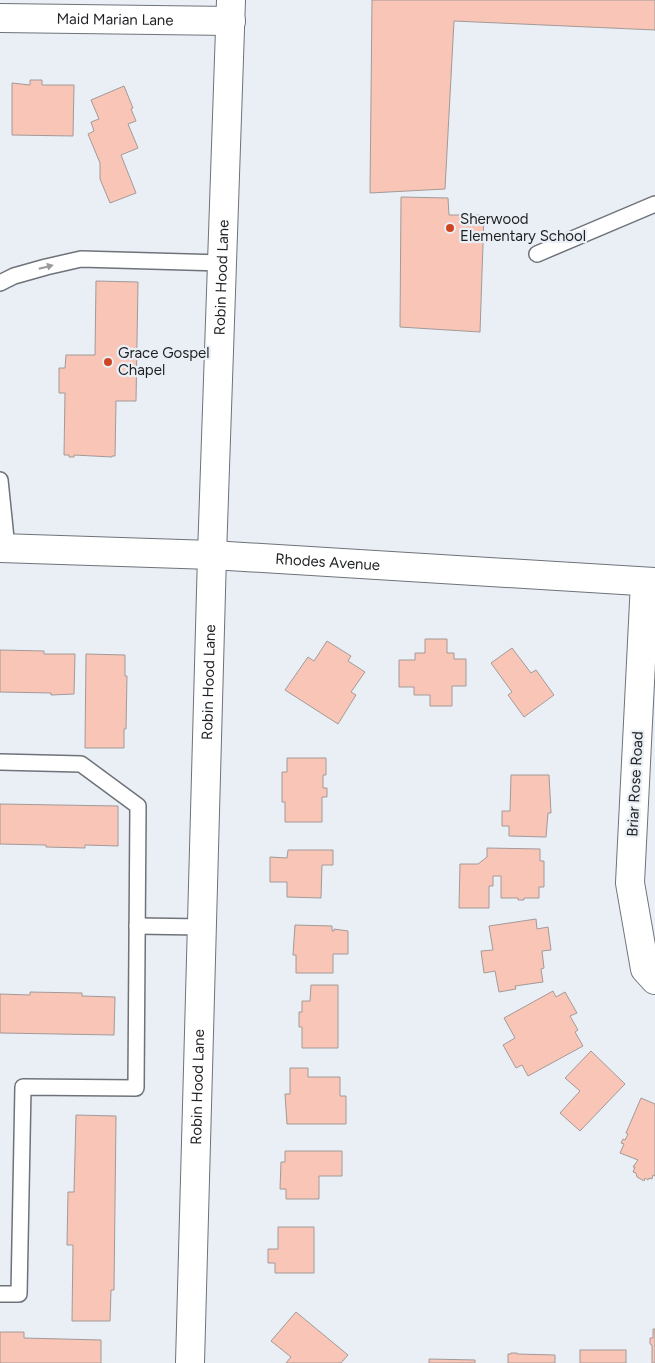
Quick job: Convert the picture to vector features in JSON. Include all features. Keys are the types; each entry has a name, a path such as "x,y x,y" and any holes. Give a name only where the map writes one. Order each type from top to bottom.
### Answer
{"street":[{"name":"Maid Marian Lane","path":"0,18 231,10"},
{"name":"Robin Hood Lane","path":"190,1363 212,555 231,10"},
{"name":"Rhodes Avenue","path":"4,548 212,555 650,582"},
{"name":"Briar Rose Road","path":"650,582 630,883 645,969 655,980"}],"lane":[{"path":"537,254 655,204"},
{"path":"0,283 14,276 81,259 222,263"},
{"path":"0,480 4,548"},
{"path":"0,762 81,764 138,806 136,1088 23,1087 19,1294 0,1294"},
{"path":"137,926 203,927"}],"building":[{"path":"372,0 655,0 655,30 454,21 445,189 370,193"},
{"path":"30,80 42,80 42,85 74,85 73,136 12,135 12,83 30,85"},
{"path":"124,86 136,121 128,124 138,148 121,155 136,193 110,203 100,179 100,163 88,134 94,131 91,122 99,119 91,100"},
{"path":"401,197 448,198 449,215 484,215 480,332 400,327"},
{"path":"96,281 138,282 136,401 116,401 115,456 74,455 74,457 69,457 69,455 64,455 65,393 59,393 59,368 65,368 66,355 95,355"},
{"path":"425,639 447,639 447,653 454,653 454,659 466,659 466,686 452,686 452,706 430,706 430,695 414,695 414,687 399,687 399,660 415,660 415,653 425,653"},
{"path":"327,641 351,656 348,661 365,672 351,692 356,695 338,724 285,690 308,657 314,661"},
{"path":"512,648 531,673 536,670 554,695 524,717 508,695 512,692 491,663"},
{"path":"0,650 44,651 44,654 75,654 74,694 51,695 51,693 0,692"},
{"path":"86,654 125,655 125,676 127,676 124,748 85,748"},
{"path":"287,758 326,758 326,775 323,775 323,788 327,788 327,797 322,797 322,822 285,822 285,802 282,802 282,772 287,772"},
{"path":"511,775 549,775 551,813 548,813 546,837 509,836 509,826 502,826 502,811 510,811"},
{"path":"0,804 118,806 118,846 85,845 85,848 0,844"},
{"path":"487,848 540,849 540,861 544,861 544,887 539,887 539,898 518,900 518,898 501,898 501,876 493,876 493,886 489,886 489,908 459,908 460,864 478,864 487,857"},
{"path":"288,850 333,850 333,865 322,865 321,898 287,897 287,882 270,882 270,857 287,858"},
{"path":"536,919 537,929 548,927 551,950 542,951 544,968 541,969 543,982 515,986 516,989 499,992 495,971 484,973 481,951 493,950 489,926"},
{"path":"295,925 332,926 332,931 334,929 348,931 348,954 333,954 333,973 296,973 296,955 293,955"},
{"path":"311,985 338,985 338,1048 302,1048 302,1027 299,1027 299,1012 302,1012 302,1001 310,1001"},
{"path":"553,991 556,997 565,992 577,1013 570,1016 578,1030 575,1032 583,1046 528,1076 522,1065 516,1068 503,1045 515,1038 504,1018"},
{"path":"30,992 82,993 82,996 115,997 114,1035 0,1033 0,994 30,995"},
{"path":"591,1051 625,1084 580,1131 560,1113 580,1091 565,1078"},
{"path":"290,1068 308,1068 308,1077 340,1077 340,1096 346,1096 346,1124 287,1124 285,1094 290,1094"},
{"path":"641,1098 655,1104 655,1176 653,1175 652,1179 649,1178 648,1180 645,1178 644,1181 633,1172 635,1167 633,1167 638,1160 620,1153 624,1144 621,1143 628,1134 626,1133"},
{"path":"76,1115 116,1116 114,1290 111,1290 110,1321 72,1321 73,1245 67,1245 68,1192 74,1192"},
{"path":"285,1151 342,1151 342,1176 319,1176 319,1199 286,1199 286,1189 280,1189 281,1162 285,1162"},
{"path":"278,1227 314,1227 314,1273 275,1273 275,1263 268,1263 268,1249 278,1249"},
{"path":"296,1312 348,1355 341,1363 286,1363 291,1357 271,1341"},
{"path":"653,1329 655,1329 655,1363 652,1363 652,1345 650,1344 650,1338 653,1338"},
{"path":"0,1332 24,1332 24,1338 101,1340 101,1363 0,1363"},
{"path":"580,1350 626,1350 626,1363 580,1363"},
{"path":"508,1354 555,1355 555,1363 508,1363"},
{"path":"429,1359 475,1360 475,1363 429,1363"}],"place":[{"name":"Sherwood Elementary School","path":"450,228"},
{"name":"Grace Gospel Chapel","path":"108,362"}]}
